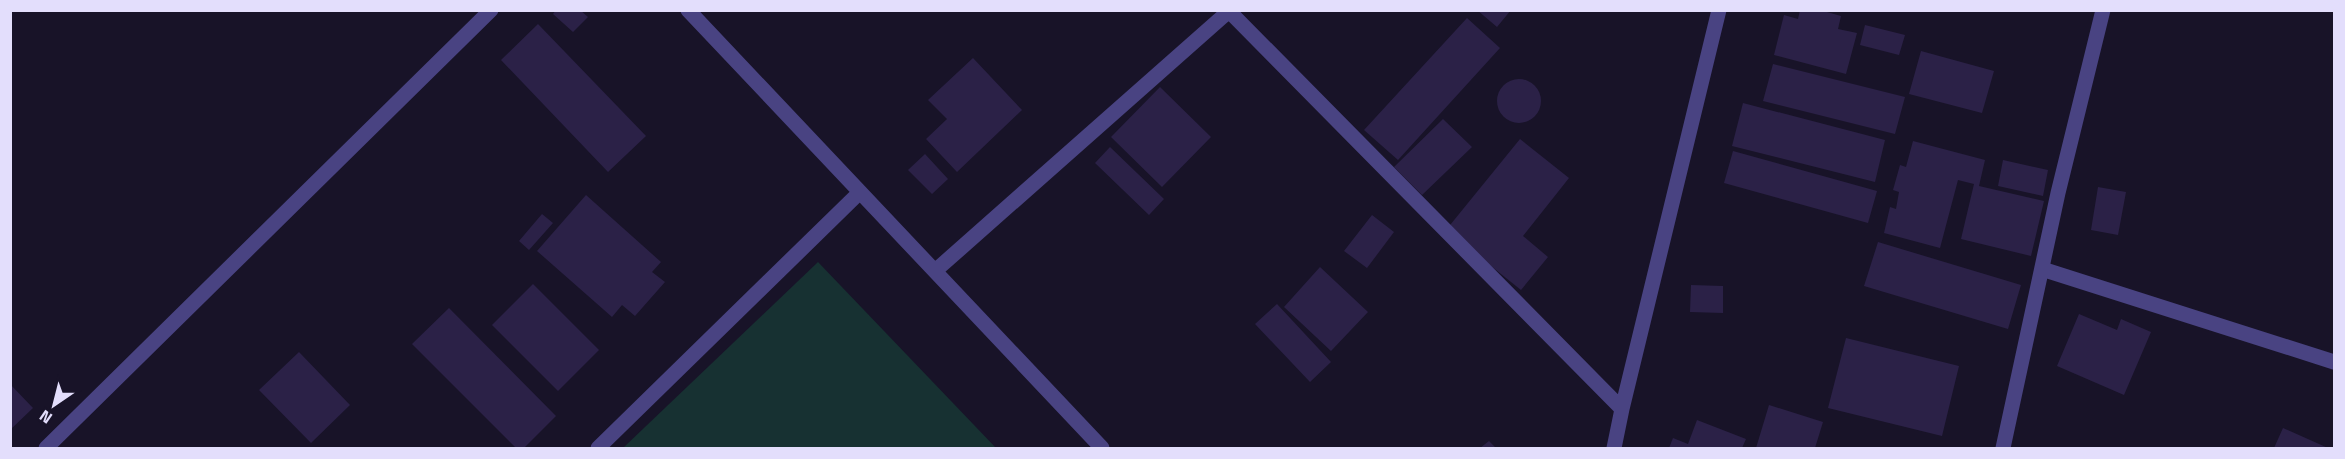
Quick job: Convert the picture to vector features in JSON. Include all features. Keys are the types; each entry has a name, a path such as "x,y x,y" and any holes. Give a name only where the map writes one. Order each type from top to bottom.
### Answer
{"street":[{"path":"46,448 491,10"},
{"path":"688,10 1102,448"},
{"path":"1614,448 1719,10"},
{"path":"2003,448 2058,193 2103,10"},
{"path":"935,271 1229,11 1622,409"},
{"path":"598,448 860,192"},
{"path":"2042,269 2334,362"}],"green space":[{"path":"818,262 996,448 623,448"}],"building":[{"path":"556,10 580,10 588,17 573,32 553,14"},
{"path":"1477,10 1511,10 1497,27"},
{"path":"1800,10 1820,10 1841,16 1838,29 1857,33 1846,74 1774,55 1784,15 1798,19"},
{"path":"1467,18 1500,48 1398,160 1364,130"},
{"path":"538,24 646,136 608,172 501,60"},
{"path":"1865,25 1905,35 1899,55 1860,45"},
{"path":"1921,51 1994,71 1982,113 1909,94"},
{"path":"973,58 1022,110 957,172 926,139 947,119 928,100"},
{"path":"1773,64 1905,97 1895,134 1763,101"},
{"path":"1519,79 1534,86 1541,101 1534,116 1519,123 1504,116 1497,101 1504,86"},
{"path":"1160,87 1211,137 1162,187 1111,137"},
{"path":"1743,103 1885,140 1875,182 1732,146"},
{"path":"1443,119 1472,147 1422,195 1394,167"},
{"path":"1520,139 1569,178 1523,236 1548,257 1521,290 1446,230"},
{"path":"1913,141 1985,160 1979,186 2044,201 2031,256 1961,239 1974,184 1958,180 1940,248 1884,233 1890,207 1896,209 1899,192 1893,190 1900,165 1906,167"},
{"path":"1110,147 1164,199 1149,215 1095,163"},
{"path":"1733,151 1877,191 1868,223 1724,183"},
{"path":"925,154 948,179 932,194 908,170"},
{"path":"2003,160 2048,170 2043,196 1998,186"},
{"path":"2098,187 2126,192 2118,235 2091,230"},
{"path":"586,195 661,262 652,272 665,282 635,316 622,305 612,317 537,251"},
{"path":"542,214 553,223 529,250 519,241"},
{"path":"1372,215 1394,232 1367,268 1344,251"},
{"path":"1878,242 2021,285 2008,329 1864,286"},
{"path":"1320,267 1368,312 1331,351 1284,307"},
{"path":"533,284 599,350 558,391 492,325"},
{"path":"1691,285 1723,286 1723,313 1690,312"},
{"path":"1277,304 1331,362 1310,382 1255,324"},
{"path":"449,308 556,416 524,448 516,448 412,344"},
{"path":"2079,314 2117,330 2121,319 2151,332 2124,395 2057,366"},
{"path":"1846,338 1959,366 1942,436 1828,408"},
{"path":"299,352 350,405 311,443 259,390"},
{"path":"10,384 33,408 10,430"},
{"path":"1769,405 1823,422 1815,448 1756,448"},
{"path":"1697,420 1746,439 1742,448 1669,448 1673,438 1688,444"},
{"path":"2283,428 2328,448 2274,448"},
{"path":"1489,441 1496,448 1480,448"}]}
